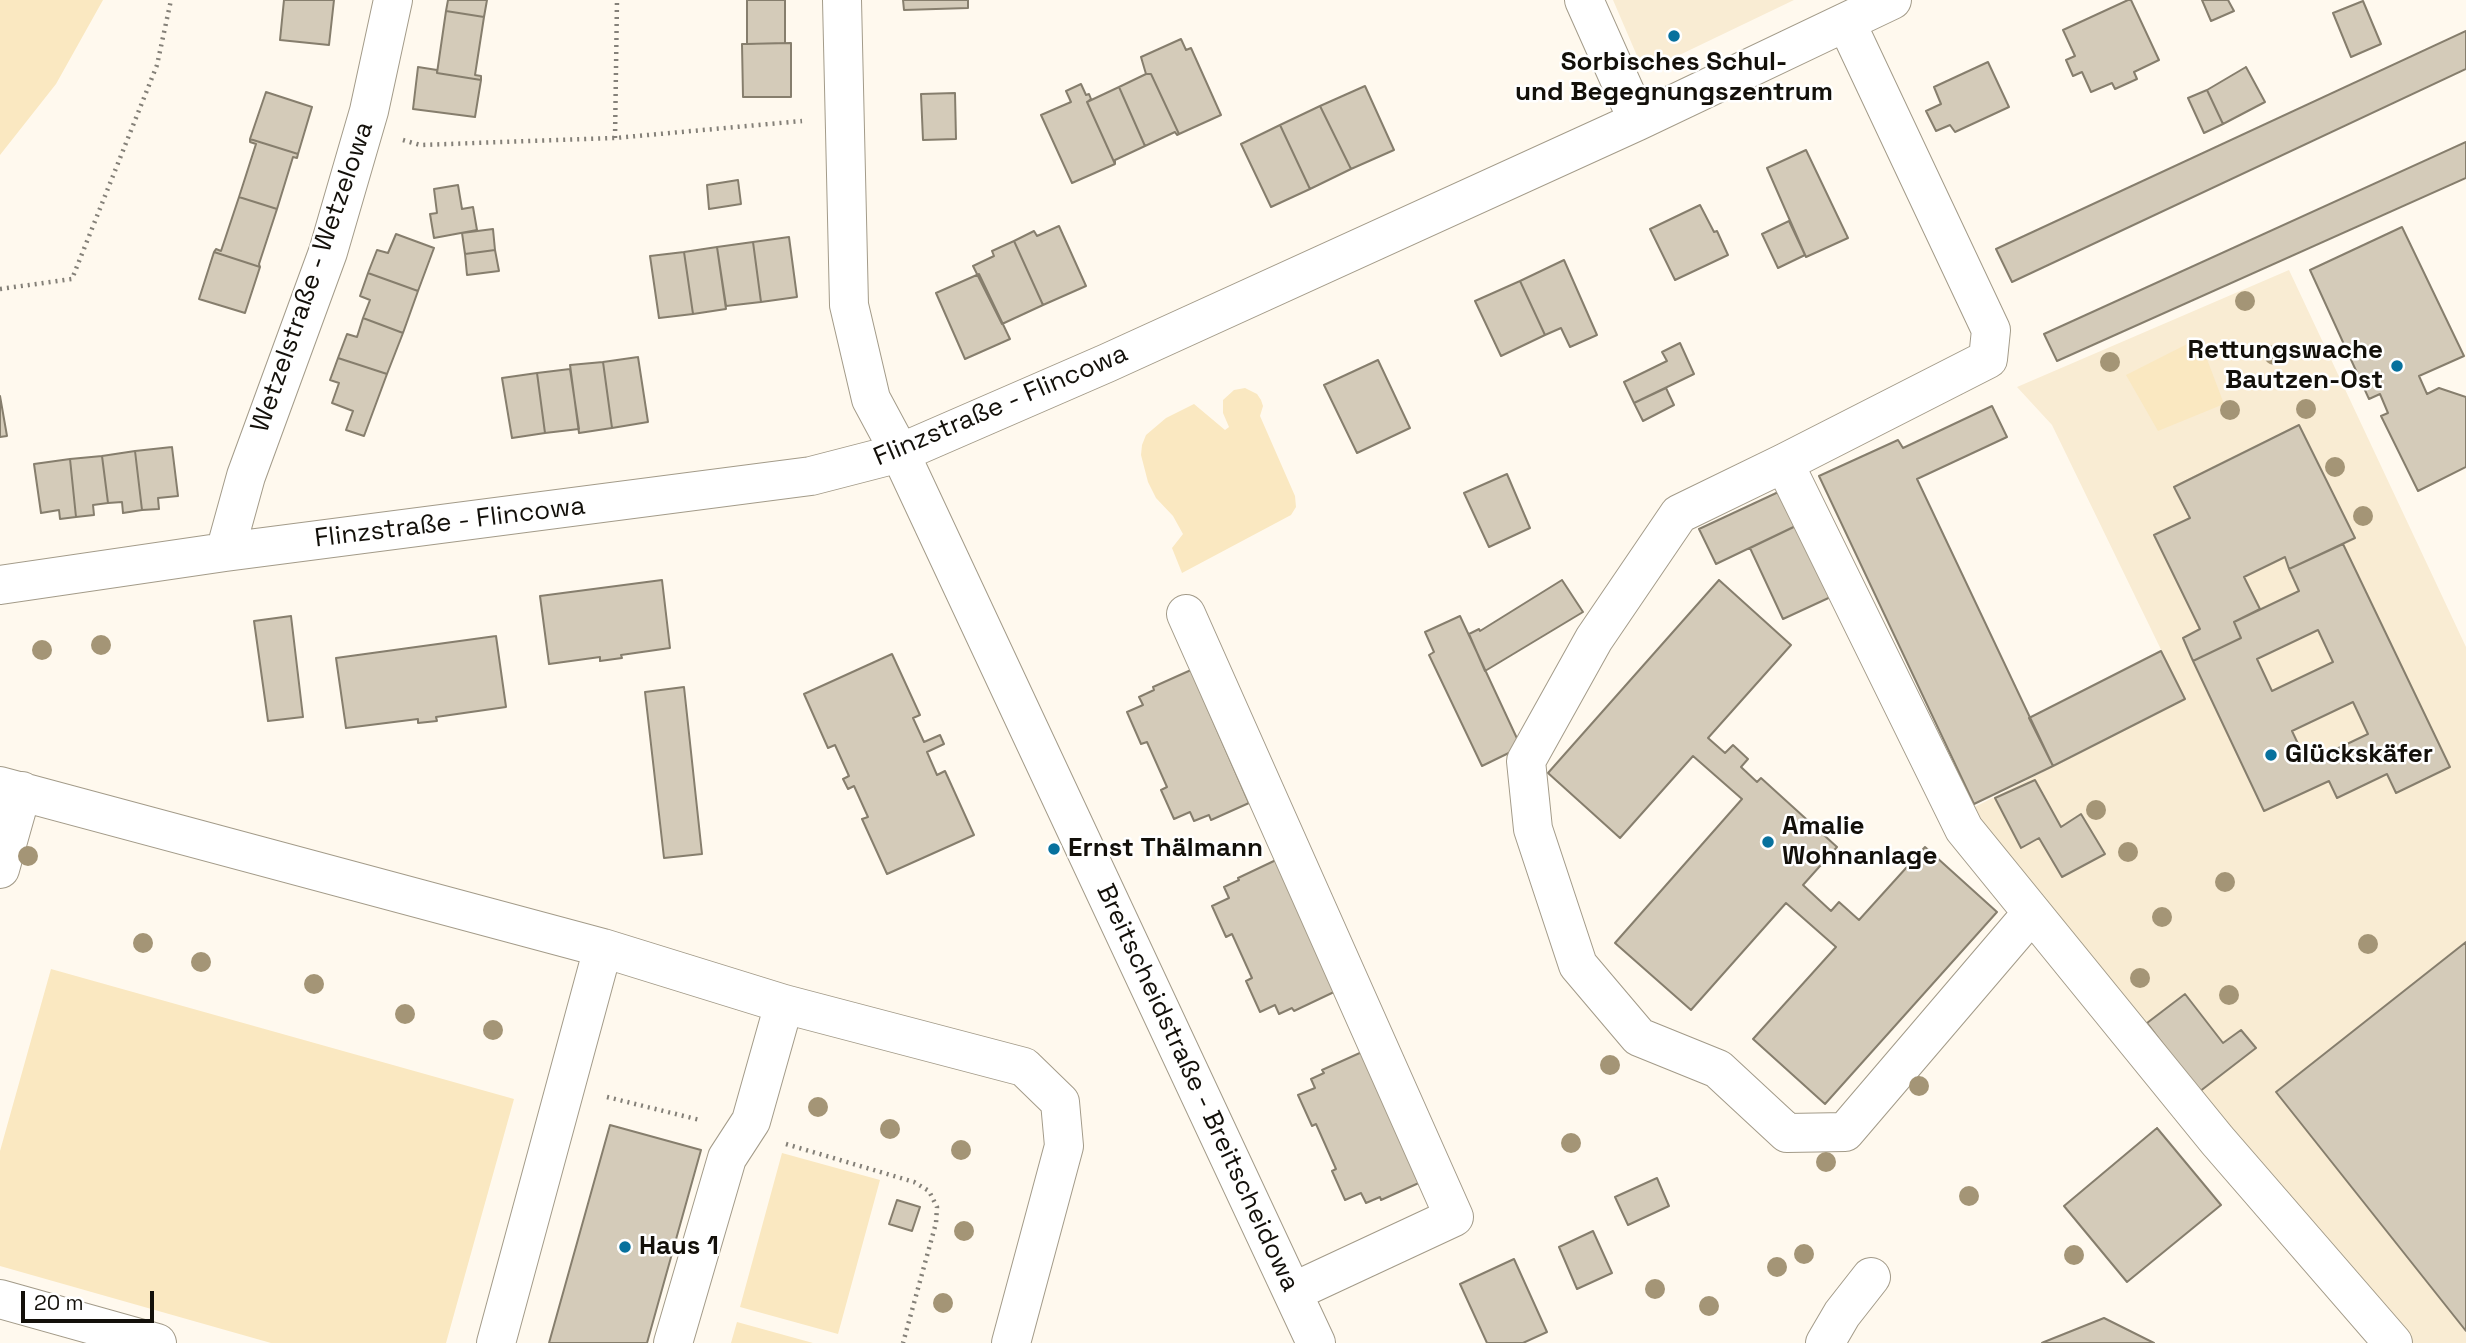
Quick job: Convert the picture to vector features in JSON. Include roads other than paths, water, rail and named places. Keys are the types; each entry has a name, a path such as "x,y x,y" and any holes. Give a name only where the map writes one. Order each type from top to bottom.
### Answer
{"street":[{"name":"Wetzelstraße - Wetzelowa","path":"225,552 246,476 328,252 364,127 393,0"},
{"name":"Breitscheidstraße - Breitscheidowa","path":"842,0 849,305 871,400 900,453 1316,1343"},
{"path":"1584,0 1638,121"},
{"name":"Flinzstraße - Flincowa","path":"0,585 225,552 811,477 900,453 1107,363 1638,121 1892,0"},
{"path":"1846,22 1991,330 1989,359 1679,514 1594,639 1526,761 1533,829 1578,965 1639,1037 1718,1069 1787,1133 1845,1132 2032,913"},
{"path":"1784,463 1964,829 2217,1140 2393,1343"},
{"path":"1186,614 1454,1217 1293,1292"},
{"path":"0,869 11,789 603,948 785,1004 1024,1067 1060,1102 1064,1146 1011,1343"},
{"path":"496,1343 603,948"},
{"path":"673,1343 727,1158 751,1121 785,1004"},
{"path":"1825,1343 1842,1314 1871,1277"},
{"path":"0,1299 157,1343"}],"place":[{"name":"Sorbisches Schul- und Begegnungszentrum","path":"1674,36"},
{"name":"Rettungswache Bautzen-Ost","path":"2397,366"},
{"name":"Glückskäfer","path":"2271,755"},
{"name":"Amalie Wohnanlage","path":"1768,842"},
{"name":"Ernst Thälmann","path":"1054,849"},
{"name":"Haus 1","path":"625,1247"}]}
